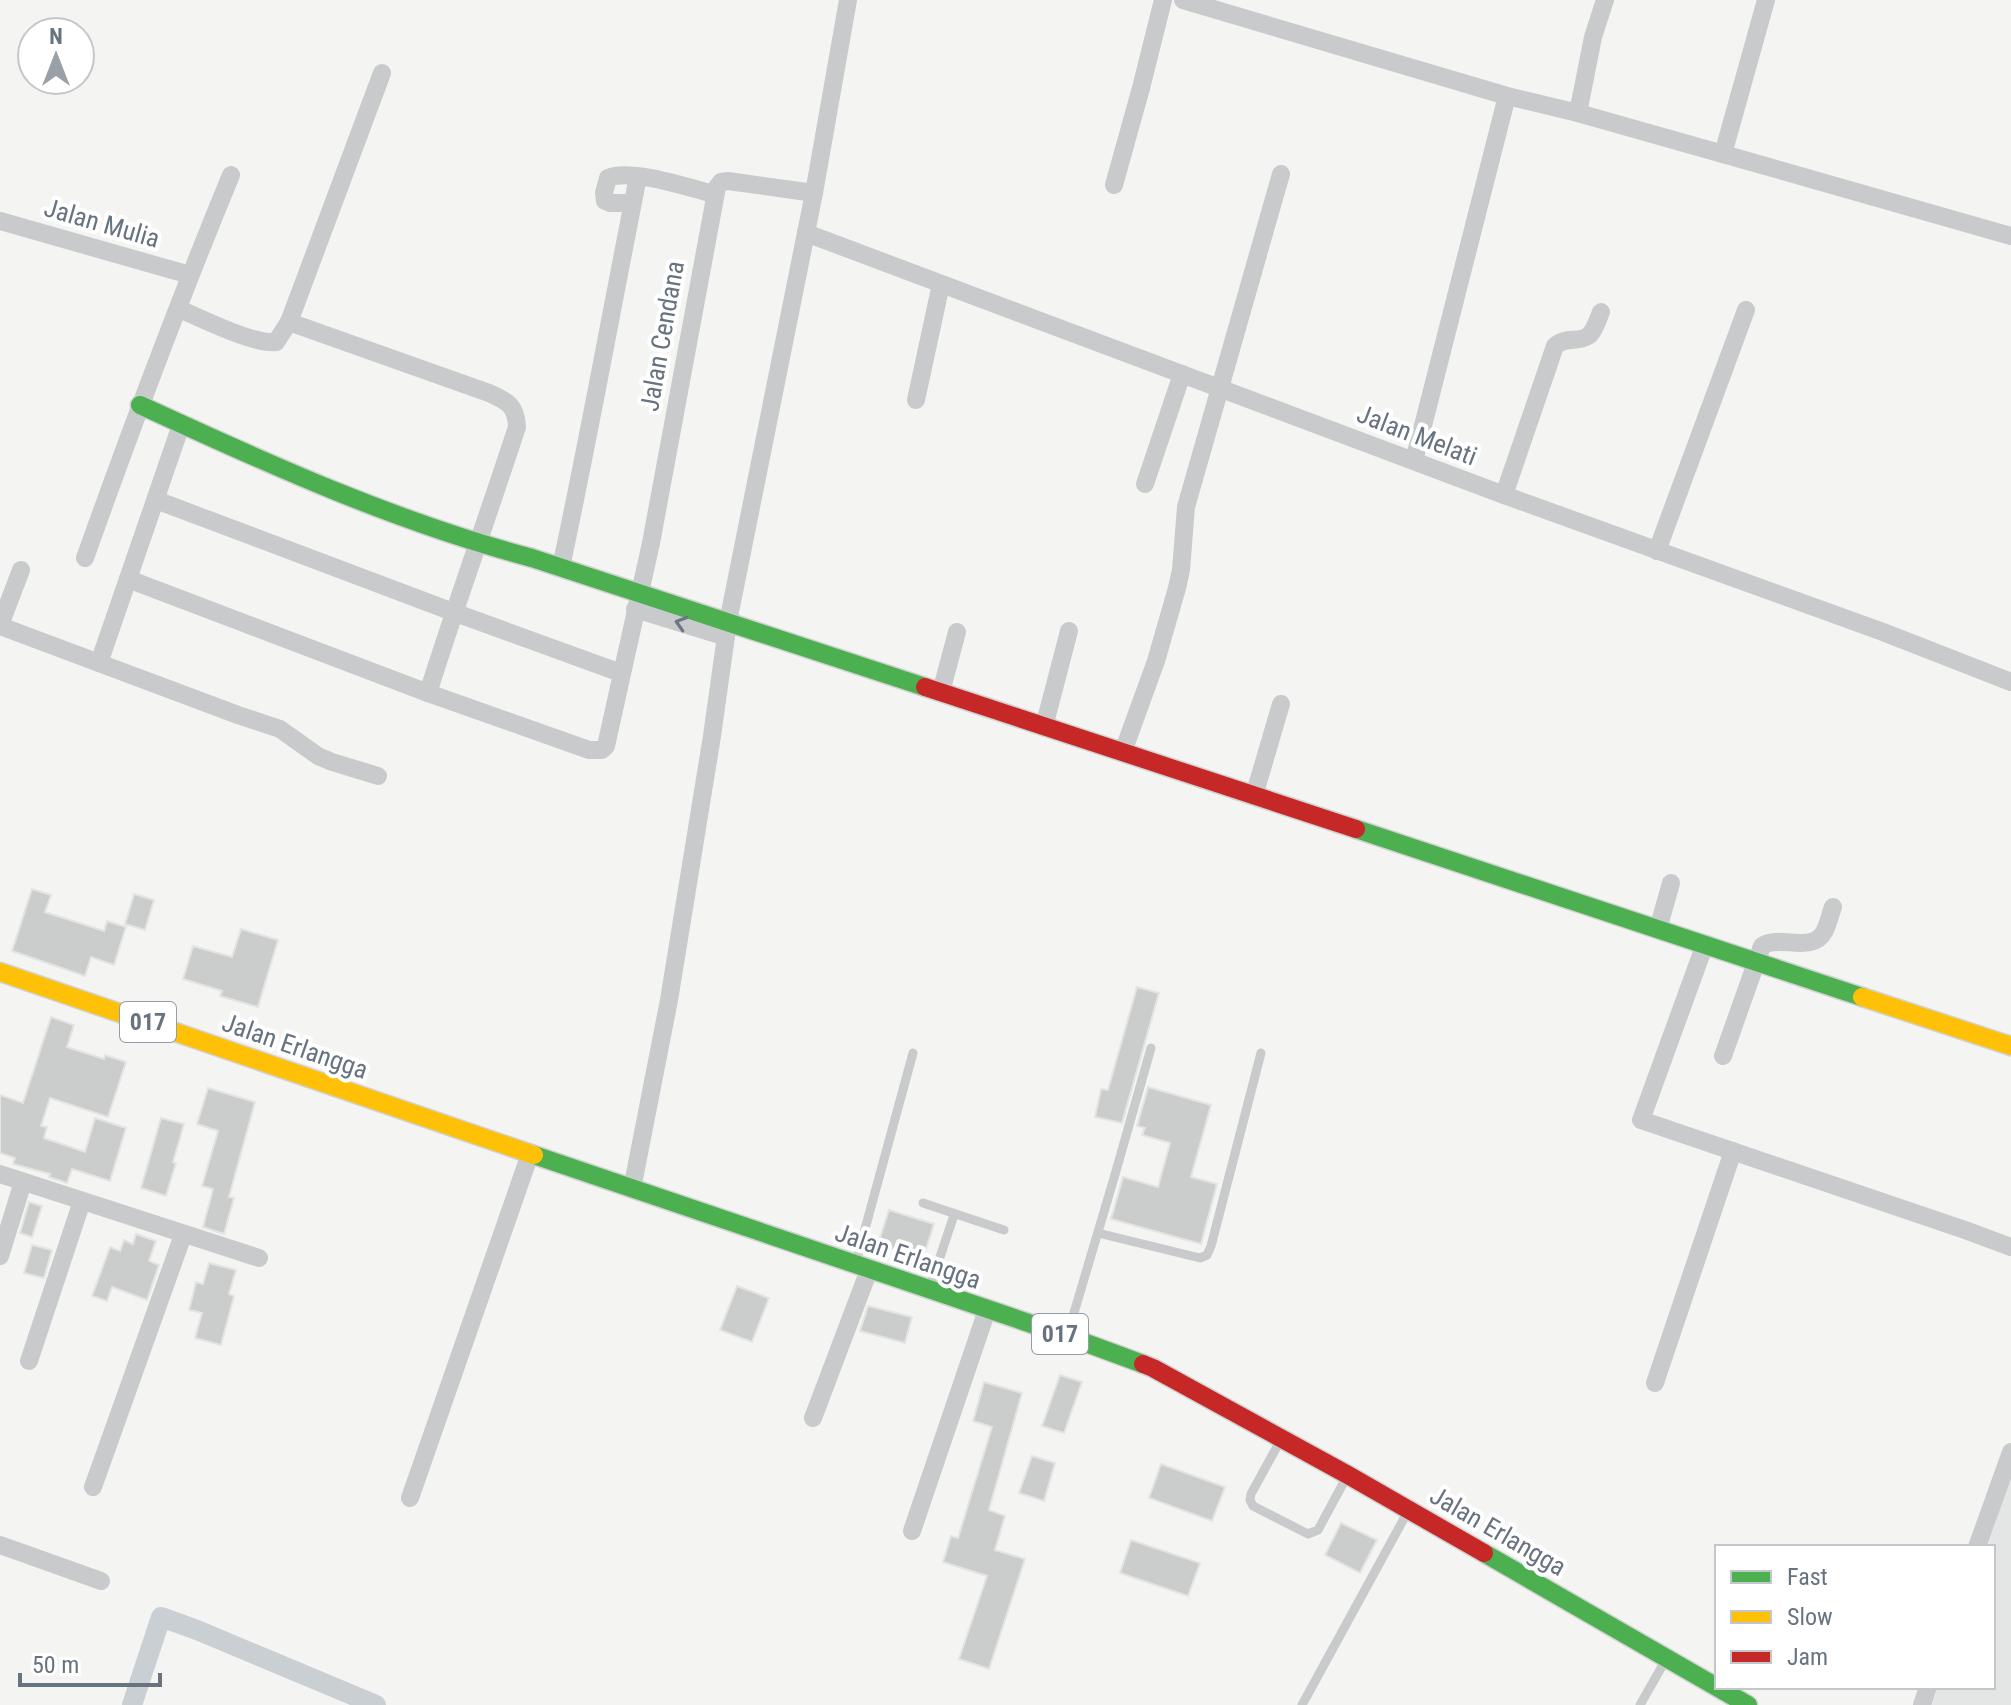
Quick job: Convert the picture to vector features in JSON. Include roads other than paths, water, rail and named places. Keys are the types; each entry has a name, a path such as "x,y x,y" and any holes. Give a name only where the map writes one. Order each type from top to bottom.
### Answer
{"street":[{"path":"632,1189 669,1000 727,629 814,193 848,0"},
{"path":"1114,185 1163,0"},
{"path":"1183,0 1507,96 1578,113 2011,236"},
{"path":"1578,113 1593,37 1605,0"},
{"path":"1723,154 1766,0"},
{"path":"179,309 267,343 276,342 289,322 382,73"},
{"path":"1414,461 1507,96"},
{"path":"1123,752 1156,661 1177,588 1186,507 1281,174"},
{"path":"85,558 140,405 231,175"},
{"path":"561,567 638,177"},
{"path":"632,203 605,201 608,178 660,180 714,194 721,182 728,181 814,193"},
{"name":"Jalan Cendana","path":"428,693 596,752 606,746 651,543 714,194"},
{"name":"Jalan Mulia","path":"0,221 190,275"},
{"name":"Jalan Melati","path":"806,233 2011,682"},
{"path":"916,400 941,284"},
{"path":"1657,551 1746,310"},
{"path":"1504,495 1555,346 1560,341 1589,335 1601,312"},
{"path":"128,579 428,693 517,427 516,415 508,402 489,393 289,322"},
{"path":"1145,484 1182,374"},
{"path":"140,405 271,465 397,516 561,567 637,601 941,692 2011,1046"},
{"path":"99,663 181,425"},
{"path":"156,500 621,673"},
{"path":"21,570 0,625 280,729 318,756 378,776"},
{"path":"1044,727 1069,631"},
{"path":"941,692 957,632"},
{"path":"1254,796 1281,704"},
{"path":"1658,929 1671,883"},
{"path":"1723,1056 1762,946 1772,941 1803,943 1817,940 1823,935 1833,907"},
{"path":"1705,944 1641,1120 2011,1247"},
{"name":"Jalan Erlangga","path":"0,972 1153,1368 1348,1475 1715,1686"},
{"path":"1655,1383 1733,1151"},
{"path":"410,1498 530,1154"},
{"path":"0,1174 259,1258"},
{"path":"0,1256 23,1182"},
{"path":"29,1361 82,1201"},
{"path":"93,1487 183,1235"},
{"path":"813,1418 862,1267"},
{"path":"912,1531 987,1310"},
{"path":"1978,1545 2011,1452"},
{"path":"0,1545 101,1581"},
{"name":"Jalan Erlangga","path":"1720,1689 1748,1705"}],"lane":[{"path":"1067,1336 1151,1048"},
{"path":"862,1267 913,1053"},
{"path":"1098,1233 1200,1258 1207,1255 1261,1053"},
{"path":"923,1203 1004,1230"},
{"path":"929,1290 954,1215"},
{"path":"1281,1438 1251,1494 1253,1506 1308,1534 1313,1533 1318,1530 1348,1475"},
{"path":"1302,1705 1409,1510"},
{"path":"1640,1705 1667,1658"}],"waterway":[{"path":"132,1705 161,1617 376,1705"}]}
